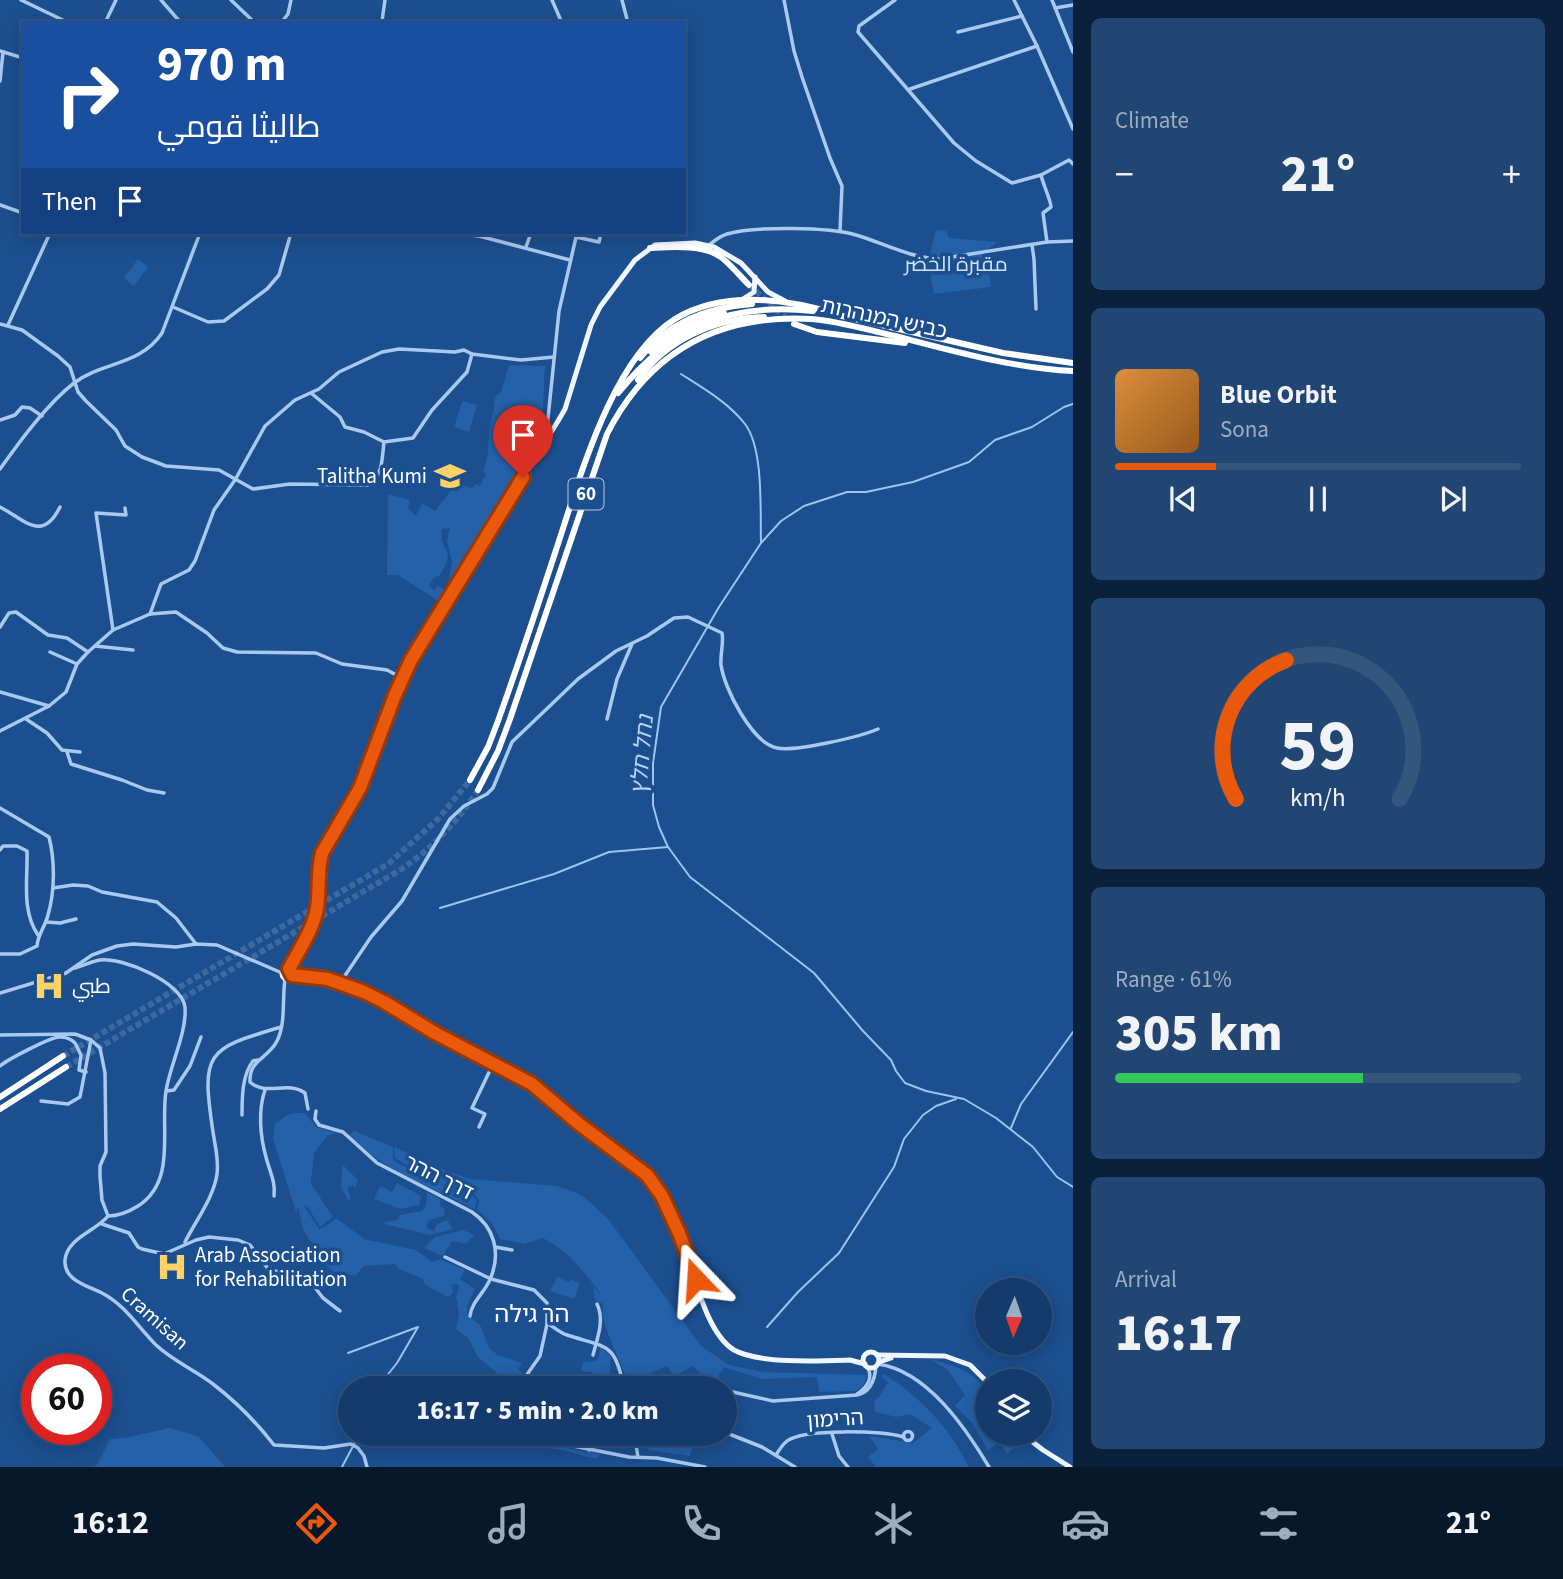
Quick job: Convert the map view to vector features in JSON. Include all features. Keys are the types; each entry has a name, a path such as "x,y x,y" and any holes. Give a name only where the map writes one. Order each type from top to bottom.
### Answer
{"highway":[{"path":"650,248 707,251 722,258 749,285"},
{"name":"60","path":"478,790 502,740 595,466 617,415 646,368 663,352 675,335 680,316 709,305 739,300 778,302 817,308 840,315"},
{"name":"60","path":"470,780 498,722 583,468 619,385 643,353 701,319 756,307 817,308"},
{"name":"60","path":"613,398 675,335 703,324 742,313 782,310 840,315"},
{"name":"כביש המנהרות","path":"840,315 1003,353 1073,363"},
{"name":"כביש המנהרות","path":"675,335 749,317 814,319 1032,367 1073,371"},
{"path":"794,324 817,332 950,350"},
{"path":"0,1097 63,1056"},
{"path":"0,1110 66,1067"}],"main road":[{"path":"817,308 775,297 741,263 709,245 667,243 650,248 635,260 600,307 591,325 565,409 453,589 402,678 360,788 322,853 316,914 287,974 328,979 384,1002 435,1033 532,1084 579,1124 647,1175 662,1196 710,1317 727,1344 734,1350 759,1358 850,1360 866,1363 933,1355 945,1356 970,1365 975,1370"},
{"path":"739,300 754,292 755,277"},
{"path":"866,1363 869,1353 877,1362"},
{"path":"1038,1446 1070,1467"}],"street":[{"path":"21,0 65,21"},
{"path":"106,21 116,0"},
{"path":"161,0 179,21"},
{"path":"231,0 253,21"},
{"path":"283,21 288,14 291,0"},
{"path":"382,21 386,0"},
{"path":"552,0 561,21"},
{"path":"622,0 627,21"},
{"path":"784,0 798,64 842,186 840,231"},
{"path":"895,0 859,26 858,32 954,143 986,168 1012,183 1041,175 1069,160 1073,171"},
{"path":"1014,0 1073,129"},
{"path":"1051,0 1073,52"},
{"path":"1055,8 1073,5"},
{"path":"958,32 1022,16"},
{"path":"909,89 1037,46"},
{"path":"0,80 2,51 21,57"},
{"path":"1041,175 1044,191 1051,201 1051,207 1043,213 1047,242"},
{"path":"0,205 21,212"},
{"path":"709,245 720,237 736,232 840,231 928,258 1073,241"},
{"path":"8,325 49,235"},
{"path":"0,469 20,440 75,383 132,358 155,344 173,307 199,235"},
{"path":"173,307 208,322 224,321 267,289 279,275 290,235"},
{"path":"470,235 570,260"},
{"path":"526,247 529,235"},
{"path":"547,440 559,311 570,260 577,235 598,242 600,235"},
{"path":"1031,244 1036,309"},
{"path":"0,324 22,330 58,356 70,368 78,392 116,430 125,446 166,467 219,470 253,489 290,484 368,485 377,478 381,468 384,442"},
{"path":"150,614 161,584 189,570 195,561 214,510 235,480 265,426 295,400 311,393 340,372 382,352 399,349 455,352 464,350 472,354 521,359 554,357"},
{"path":"311,393 340,417 345,427 364,432 384,442 413,438 432,410 467,372 472,354"},
{"path":"0,420 15,415 22,407 43,415"},
{"path":"0,507 27,524 39,527 48,525 60,507"},
{"path":"113,630 96,513 126,515 125,508"},
{"path":"0,627 9,613 16,612 48,635 67,638 88,652"},
{"path":"0,731 49,706 66,692 77,664 88,652 113,630 150,614 176,612 223,648 237,652 316,653 342,664 387,670 402,678"},
{"path":"340,983 376,929 402,901 450,819 464,806 487,794 495,785 514,739 578,679 616,651 632,645 680,616 698,621 722,633 722,669 736,706 750,727 771,746 777,748 835,742 878,729"},
{"path":"607,719 617,679 632,645"},
{"path":"95,646 133,650"},
{"path":"50,652 77,664"},
{"path":"0,692 49,706"},
{"path":"26,719 47,733 62,750 80,752"},
{"path":"67,752 71,764 147,790 164,793"},
{"path":"0,808 49,837 53,888 46,922 38,935 34,950 20,954 0,954"},
{"path":"0,850 3,846 17,846 27,851 26,897 33,928 38,935"},
{"path":"53,888 88,886 102,892 158,902 176,918 196,944"},
{"path":"46,922 60,923 76,919"},
{"path":"0,993 66,973 92,955 117,946 217,945 287,974 278,1040 253,1065 250,1082 265,1090 288,1086 298,1088 305,1093 308,1109"},
{"path":"0,1035 75,1034 91,1040 100,1048 105,1073 106,1152 100,1166 102,1200 108,1216 130,1211 146,1201 162,1177 166,1092 179,1043 185,1005 177,991 164,979 118,963 102,960 75,968"},
{"path":"184,1244 217,1178 207,1083 212,1060 226,1045 281,1027"},
{"path":"0,1066 15,1055 50,1039 61,1037 75,1043 81,1055 79,1070 86,1072"},
{"path":"166,1092 174,1090 190,1066 201,1037"},
{"path":"41,1101 63,1104 76,1100 82,1091 91,1040"},
{"path":"242,1115 244,1082 248,1067 253,1061 260,1060"},
{"path":"479,1127 485,1114 472,1108 494,1063"},
{"path":"265,1090 261,1114 262,1140 275,1184 274,1196"},
{"name":"דרך ההר","path":"316,1111 315,1119 319,1125 343,1132 377,1163 480,1217 489,1228 495,1247"},
{"name":"Cramisan","path":"108,1216 102,1224 72,1244 65,1257 65,1267 72,1277 113,1300 157,1346 214,1385 260,1427 274,1445 324,1448 351,1444 364,1456 367,1467"},
{"path":"102,1224 129,1233 138,1247 148,1251 167,1253 184,1244 209,1237 243,1242 250,1245 268,1270 307,1277 323,1298 340,1311"},
{"path":"470,1316 472,1305 491,1279 495,1247 512,1250"},
{"path":"445,1257 491,1279 521,1285 538,1293 547,1303 547,1323 540,1356 526,1376"},
{"path":"593,1355 601,1320 597,1304"},
{"path":"547,1323 566,1335 607,1347 619,1365 622,1376"},
{"path":"737,1394 773,1401 852,1396 868,1391 877,1362 901,1371 952,1411 989,1467"},
{"path":"852,1396 867,1385 870,1376 866,1363"},
{"name":"הרימון","path":"776,1455 792,1438 877,1432 904,1437"},
{"path":"832,1434 839,1456 848,1467"},
{"path":"737,1437 762,1447 795,1467"},
{"path":"571,1446 705,1467"},
{"path":"589,1450 590,1446"},
{"path":"636,1446 638,1457"}],"green space":[{"name":"مقبرة الخضر","path":"936,230 946,231 949,238 997,242 986,251 991,287 934,294 928,262"},
{"path":"138,259 148,267 134,286 124,278"},
{"path":"509,365 545,366 542,428 535,446 454,579 449,577 452,562 447,541 450,528 442,529 447,560 439,576 434,577 429,586 435,590 437,585 446,591 440,602 398,575 387,575 388,494 410,500 408,508 416,516 422,503 435,511 451,490 457,491 462,485 472,488 475,484 480,486 486,474 483,471 494,398 501,392"},
{"path":"462,401 477,405 469,432 454,427"},
{"path":"305,1113 316,1127 337,1133 327,1136 314,1153 311,1184 333,1217 320,1227 308,1207 303,1204 319,1229 336,1218 364,1239 416,1250 432,1262 440,1259 465,1270 460,1279 475,1289 467,1307 467,1315 480,1325 490,1349 498,1355 522,1363 518,1369 523,1374 522,1376 499,1376 478,1357 468,1338 456,1329 459,1313 456,1296 458,1284 452,1285 453,1293 448,1297 425,1285 423,1279 399,1269 395,1264 364,1266 356,1275 336,1273 329,1267 304,1231 297,1206 297,1215 273,1139 275,1124 287,1115"},
{"path":"354,1131 393,1147 393,1158 397,1163 417,1171 395,1158 394,1147 470,1179 557,1186 577,1193 609,1220 701,1346 729,1365 763,1372 867,1375 864,1383 855,1391 819,1392 817,1377 763,1379 724,1367 719,1376 704,1376 692,1366 676,1376 667,1366 644,1376 625,1376 607,1329 602,1299 602,1304 595,1299 593,1286 602,1297 584,1272 567,1255 542,1238 525,1244 500,1239 492,1223 477,1210 479,1201 472,1193 455,1188 473,1196 477,1202 474,1209 392,1168 349,1136"},
{"path":"342,1164 358,1180 355,1188 353,1185 347,1188 351,1198 348,1201 341,1186"},
{"path":"397,1183 421,1196 419,1205 400,1209 374,1199 380,1186 392,1192"},
{"path":"427,1192 441,1200 439,1204 445,1210 444,1216 429,1220 426,1228 434,1231 437,1224 447,1220 453,1229 430,1235 384,1224 397,1220 400,1215 422,1211 426,1205"},
{"path":"463,1230 474,1235 466,1244 452,1241 443,1256 424,1248 435,1237"},
{"path":"557,1277 580,1283 574,1299 550,1291"},
{"path":"600,1346 611,1357 609,1376 593,1376 592,1372 581,1371 583,1362 596,1361"},
{"path":"930,1359 956,1367 975,1378 975,1428 955,1406 965,1395 948,1370"},
{"path":"884,1374 914,1396 932,1414 948,1433 969,1467 876,1467 868,1457 878,1449 869,1436 913,1443 932,1428 910,1414 896,1417 875,1412 874,1401 888,1382 882,1377"},
{"path":"169,1428 198,1436 225,1467 93,1467 97,1465 107,1445 112,1445 112,1439"},
{"path":"540,1446 600,1454 593,1458"},
{"path":"647,1446 693,1446 690,1456 648,1450"},
{"path":"1002,1446 1015,1446 1007,1454"}],"waterway":[{"path":"681,374 731,409 751,435 760,481 761,542"},
{"name":"נחל חלץ","path":"1073,404 1032,427 995,440 969,462 913,482 866,492 847,492 804,506 781,521 761,543 719,607 661,707 653,763 653,805 659,827 668,847 690,877 814,973 891,1060 905,1083 926,1091 964,1099 996,1118 1033,1147 1057,1177 1073,1187"},
{"path":"440,908 554,874 609,852 668,847"},
{"path":"1011,1128 1021,1104 1073,1032"},
{"path":"767,1327 798,1292 839,1253 894,1167 904,1139 923,1115 936,1106 956,1099"},
{"path":"348,1353 418,1327 387,1376"},
{"path":"342,1467 353,1446"}],"tunnel":[{"path":"749,285 789,321"},
{"path":"63,1056 388,864 438,819 470,780"},
{"path":"66,1067 400,870 443,834 478,790"}],"place":[{"name":"Talitha Kumi","path":"450,476"},
{"name":"طبي","path":"49,986"},
{"name":"Arab Association for Rehabilitation","path":"172,1267"}],"district":[{"name":"הר גילה","path":"532,1314"}],"route":[{"path":"523,477 425,635 402,678 360,788 322,853 316,914 289,969 292,975 328,979 364,992 416,1023 532,1084 579,1124 647,1175 662,1196 696,1279"}]}
